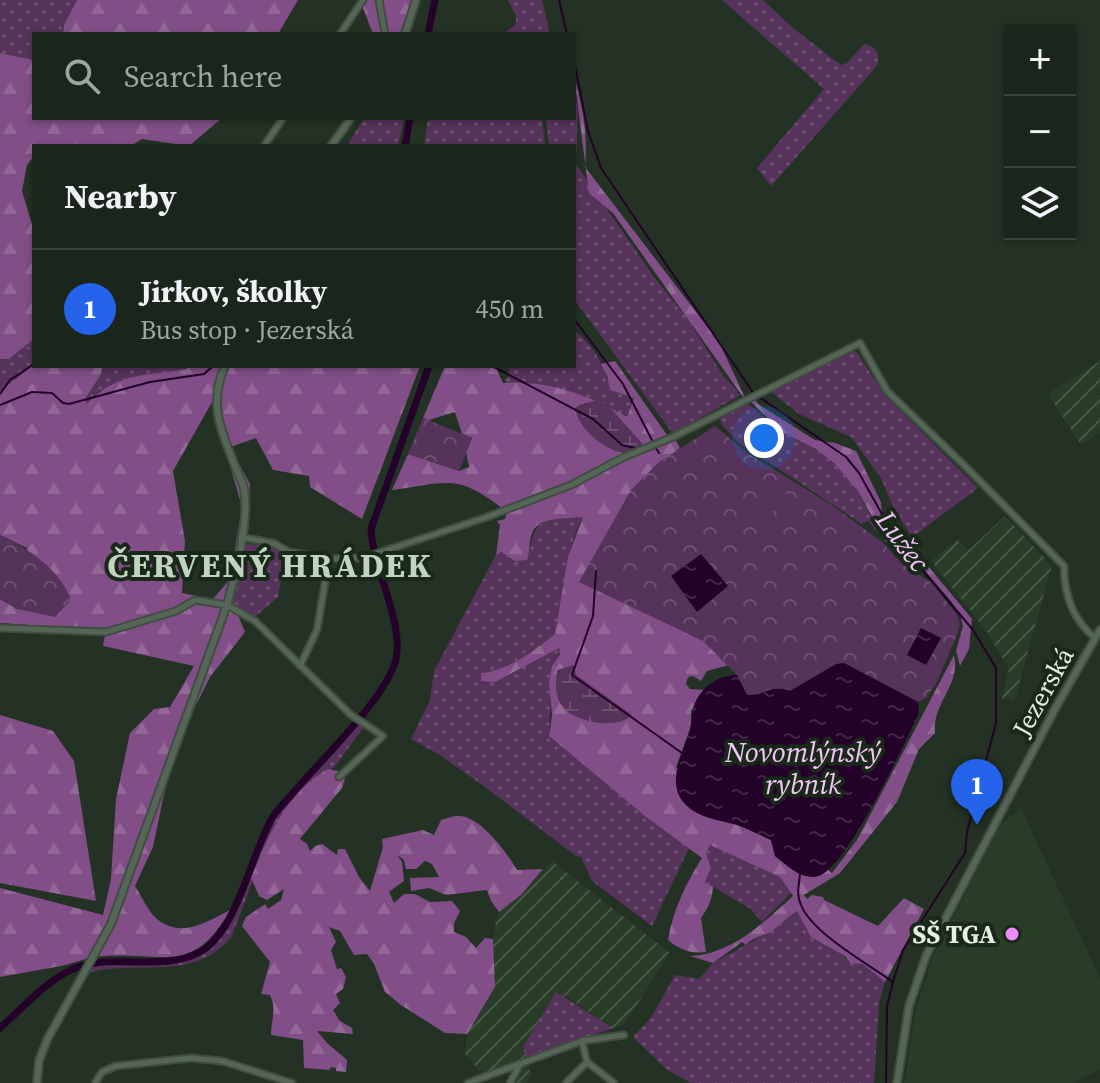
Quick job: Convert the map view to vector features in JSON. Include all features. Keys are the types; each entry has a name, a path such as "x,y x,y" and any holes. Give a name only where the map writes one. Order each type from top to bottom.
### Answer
{"street":[{"path":"341,32 363,0"},
{"path":"379,0 385,32"},
{"path":"406,32 416,0"},
{"path":"265,144 282,120"},
{"path":"332,144 350,120"},
{"path":"241,537 273,543 289,552 329,559 365,557 381,552 571,485 860,343 887,391 1064,566 1064,580 1076,618 1095,638"},
{"path":"37,1083 39,1061 47,1040 111,924 227,605 241,537 244,489 217,423 220,377 224,368"},
{"path":"300,666 317,630 329,559"},
{"path":"0,628 106,632 176,611 195,600 227,605 255,621 351,715 383,736 339,777"},
{"name":"Jezerská","path":"897,1083 909,1006 926,956 1055,709 1100,630"},
{"path":"468,1083 582,1041 624,1035"},
{"path":"582,1041 587,1062 614,1083"},
{"path":"95,1083 102,1072 116,1066 191,1058 222,1061 292,1083"},
{"path":"566,1083 587,1062"},
{"path":"510,1083 520,1064"}],"shaded area":[{"path":"1100,361 1100,433 1081,445 1048,394"},
{"path":"1005,516 1052,566 1014,702 1002,698 1009,669 987,632 931,561 957,540 969,550"},
{"name":"SŠ TGA","path":"1021,808 1100,978 1100,1070 1072,1083 904,1083 916,1009 934,955 1001,824"},
{"path":"552,861 670,953 624,1025 613,1028 564,995 527,1059 531,1076 526,1083 512,1083 523,1062 484,1076 465,1054 467,1034 495,987 493,939 499,912 521,895"}],"green space":[{"path":"0,0 77,0 63,32 32,32 32,60 0,53"},
{"path":"77,0 298,0 279,32 63,32"},
{"path":"360,0 412,0 404,32 372,32"},
{"path":"508,0 542,0 550,32 506,32 516,24 516,16"},
{"path":"722,0 763,0 794,29 841,65 847,63 864,44 875,49 878,56 876,67 771,186 757,168 824,89"},
{"path":"0,53 32,60 32,120 220,120 191,144 142,139 134,144 32,144 32,159 27,165 22,191 32,224 32,341 9,359 0,359"},
{"path":"576,83 584,121 585,164 576,92"},
{"path":"576,101 578,109 576,164 576,144 549,144 546,120 576,120"},
{"path":"363,120 404,120 398,144 348,144"},
{"path":"428,120 542,120 545,144 424,144"},
{"path":"576,164 654,277 688,319 724,377 737,390 737,394 742,394 673,434 576,302"},
{"path":"586,168 719,342 748,404 613,213 589,193"},
{"path":"576,332 598,357 610,390 634,398 627,418 600,404 553,387 507,383 504,380 508,377 509,368 576,368"},
{"path":"32,341 32,367 0,391 0,359 9,359"},
{"path":"856,351 884,394 978,488 915,535 910,534 893,507 881,478 851,437 799,414 769,390 842,353"},
{"path":"615,361 667,435 675,439 680,448 675,452 627,586 790,691 772,688 755,695 733,664 707,671 701,681 693,676 688,677 686,684 690,689 705,690 691,711 691,726 676,767 740,826 771,840 775,856 807,876 820,874 827,869 832,873 857,840 954,655 954,676 935,722 935,733 919,749 897,802 840,873 804,895 807,899 812,895 823,897 878,926 904,898 924,909 885,982 863,964 850,963 845,956 811,937 797,911 770,932 746,945 742,942 713,963 690,956 720,950 733,943 793,896 780,877 710,845 706,853 711,868 705,882 713,887 709,904 701,918 706,952 686,950 668,940 681,897 702,858 646,817 549,736 552,715 549,681 552,666 560,655 559,648 495,682 481,681 481,673 511,664 555,634 568,557 583,517 554,519 540,524 532,533 527,560 515,561 501,552 496,555 500,525 497,521 505,519 507,512 476,491 453,483 392,490 408,454 459,471 469,467 466,452 472,438 462,434 455,412 429,420 423,418 444,368 496,368 503,383 536,384 568,391 627,417 634,398 610,390 601,364"},
{"path":"32,367 102,368 85,399 87,404 97,394 120,381 187,368 419,368 362,519 310,487 309,476 273,470 256,438 230,447 250,484 247,535 233,603 245,632 210,677 191,715 179,722 153,847 135,886 154,916 175,928 194,926 230,910 216,931 190,953 160,957 98,957 0,977 0,888 103,915 111,879 116,799 130,733 154,709 170,707 194,666 103,646 106,630 0,623 0,599 17,609 27,548 0,535 0,391","holes":["212,402 242,507 230,579 213,599 182,593 185,541 173,471"]},
{"path":"102,368 188,369 99,391 87,405 85,399"},
{"path":"753,396 758,404 815,440 856,451 881,502 882,516 878,519 895,544 923,560 972,619 969,649 960,666 956,651 963,626 960,614 950,600 925,571 911,566 885,541 858,491 834,463 816,449 782,432 748,399"},
{"path":"599,400 607,404 647,449 626,454 593,437 578,418 575,408"},
{"path":"745,401 782,432 816,449 834,463 858,491 879,534 868,521 862,524 738,442 720,420 723,414"},
{"path":"423,418 472,438 459,471 408,454"},
{"path":"715,426 747,453 830,504 881,541 903,565 932,583 957,615 960,623 958,632 937,682 926,698 918,702 844,663 790,691 778,689 747,695 737,675 703,641 579,582 631,490 659,462"},
{"path":"775,482 788,496 763,521 749,508"},
{"path":"583,517 568,560 555,634 511,664 482,673 481,680 559,647 560,655 552,666 549,681 549,736 646,817 689,848 652,926 592,881 581,857 440,755 411,739 430,700 434,671 496,555 500,552 515,561 530,550 532,538 541,524 553,519"},
{"path":"0,535 32,553 66,589 71,600 55,617 17,609 0,599"},
{"path":"248,544 271,546 285,555 278,597 255,617 233,603"},
{"path":"574,665 576,675 632,715 625,720 607,723 586,720 568,712 558,698 557,670"},
{"path":"0,715 53,731 74,761 96,901 0,883"},
{"path":"356,723 363,728 336,765 287,813 259,864 232,936 218,950 184,964 91,972 94,965 168,964 188,960 205,952 220,938 234,918 274,822 292,796"},
{"path":"328,769 338,771 345,779 342,788 300,839 310,851 322,844 337,855 338,849 345,849 370,891 383,847 382,839 423,830 434,835 441,820 456,816 468,818 485,829 517,870 543,869 521,895 499,912 487,890 446,895 429,888 411,891 410,878 439,877 432,864 425,861 416,869 406,869 404,860 397,855 402,862 404,881 389,892 394,903 404,894 415,894 430,902 452,901 460,911 454,923 454,932 466,937 476,948 485,938 493,939 495,987 467,1034 445,1033 385,992 367,954 354,955 340,931 329,927 336,942 331,950 337,969 341,968 346,977 343,989 336,994 340,1003 333,1010 340,1021 352,1028 353,1034 317,1031 347,1060 346,1072 331,1067 329,1070 304,1068 303,1040 271,1035 272,1000 270,995 261,994 270,962 242,926 246,917 265,904 268,909 281,900 284,889 267,900 259,896 251,878 280,816 301,790"},
{"path":"709,844 780,877 791,893 762,922 751,909 705,882 711,868 706,854"},
{"path":"797,911 850,963 863,963 885,982 879,1003 874,1083 691,1083 666,1069 633,1037 651,1018 675,975 699,979 713,963 771,931"},
{"path":"556,992 613,1028 527,1059 523,1047"}],"water":[{"path":"701,554 728,586 697,612 671,576"},
{"path":"921,628 941,638 926,665 907,655"},
{"name":"Novomlýnský rybník","path":"844,663 918,702 919,713 888,776 845,851 831,867 813,877 795,871 775,856 771,840 691,809 680,797 676,778 695,703 712,683 737,675 747,695 772,689 790,691 836,664"}],"waterway":[{"path":"428,32 435,0"},
{"name":"Lužec","path":"559,0 567,32"},
{"name":"Lužec","path":"576,71 588,131 601,168 754,394"},
{"path":"405,144 410,120"},
{"path":"576,322 623,384 653,442"},
{"path":"0,394 10,380 32,365"},
{"path":"0,405 32,392 52,393 63,403 69,404 150,382 204,374 211,368"},
{"path":"0,1028 49,984 70,970 96,963 171,961 200,952 213,942 233,911 273,816 352,728 380,691 396,659 397,644 371,529 428,368"},
{"path":"496,368 593,419 622,445 639,449"},
{"name":"Lužec","path":"759,397 846,457 908,553 973,630 996,668 996,723 967,832 965,853 903,950 893,982 887,1006 886,1083"},
{"path":"646,450 656,448 659,453"},
{"path":"596,571 593,616 572,675 682,753"},
{"path":"800,874 799,897 807,916 828,937 893,982"}],"place":[{"name":"Jirkov, školky","path":"977,825"},
{"name":"SŠ TGA","path":"1012,934"}],"district":[{"name":"ČERVENÝ HRÁDEK","path":"270,565"}]}
